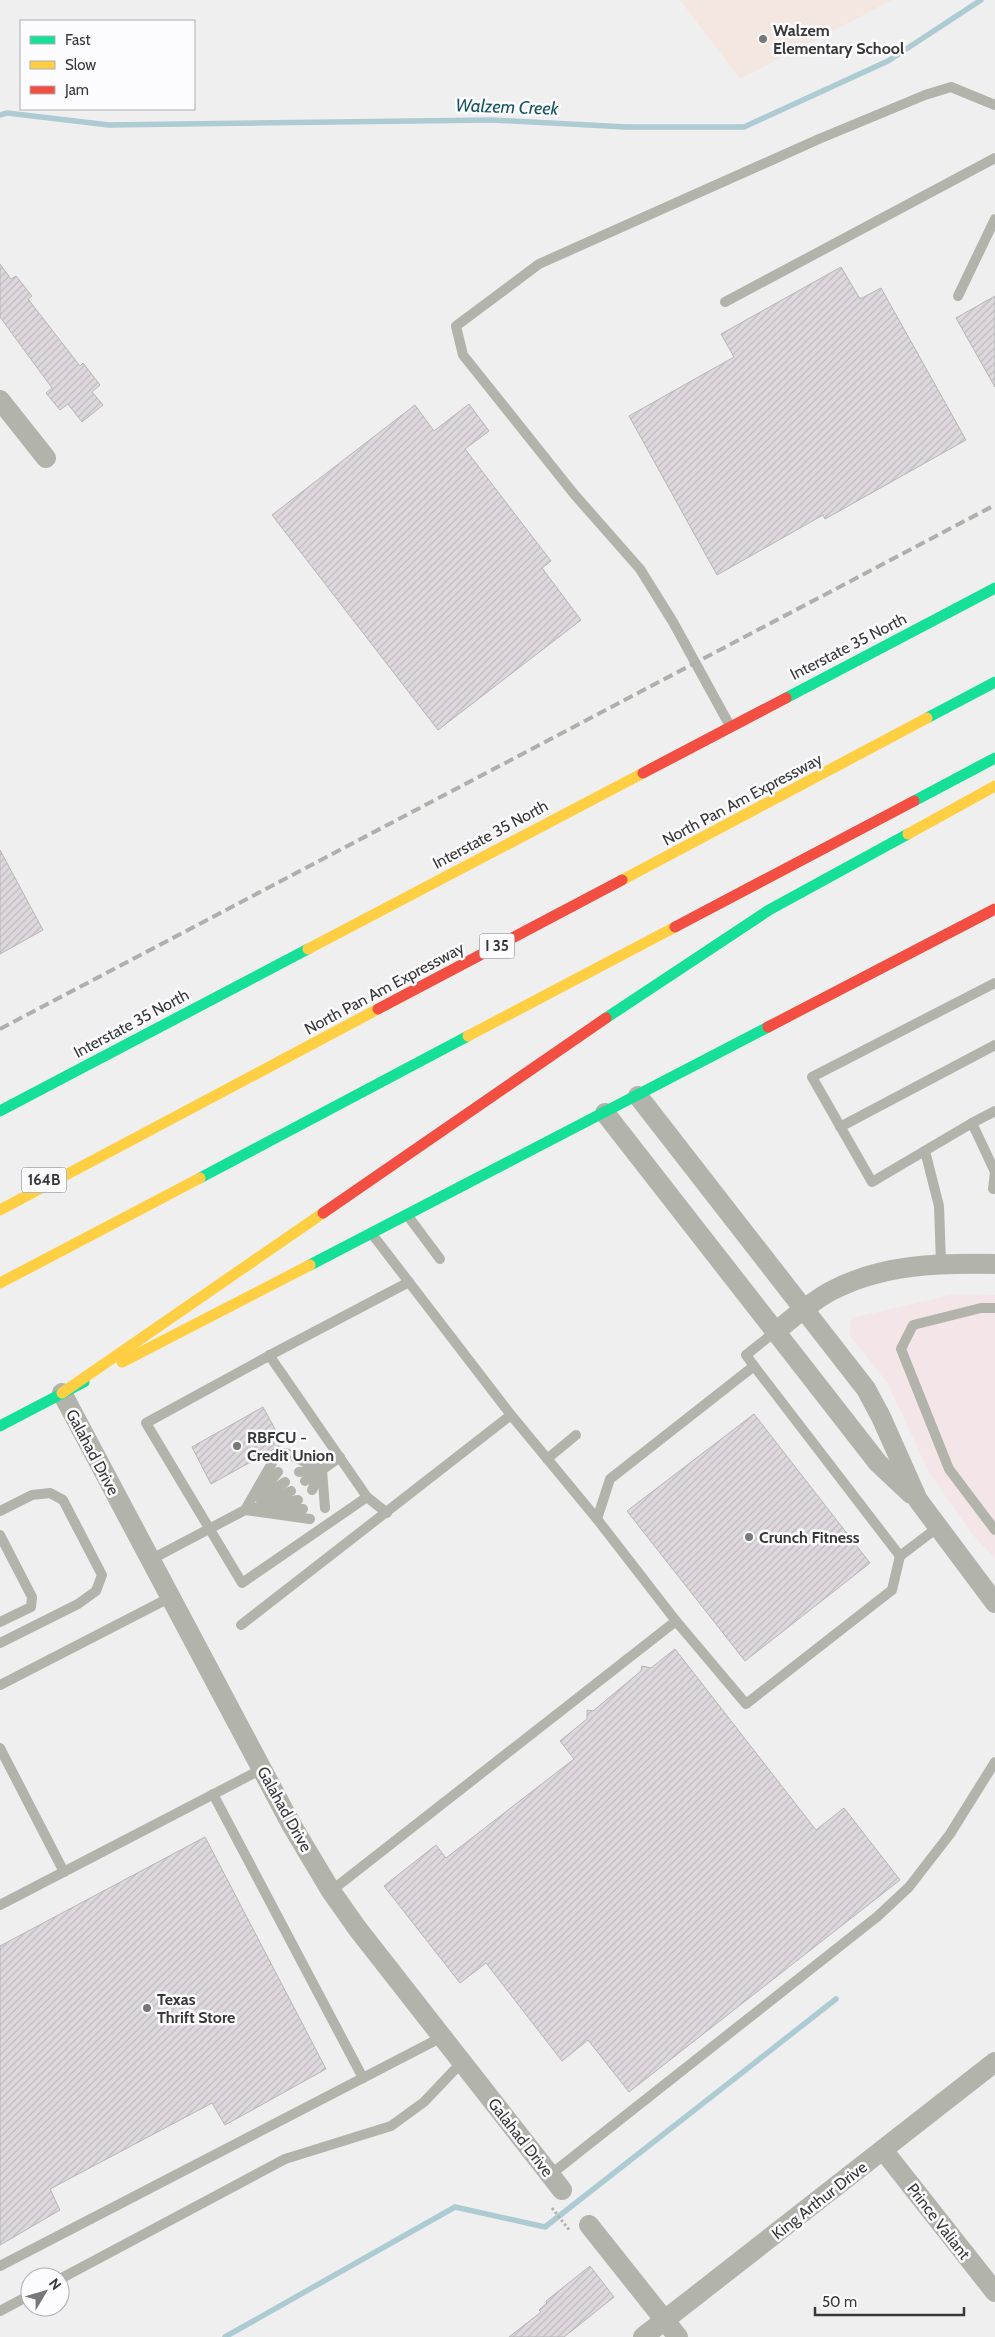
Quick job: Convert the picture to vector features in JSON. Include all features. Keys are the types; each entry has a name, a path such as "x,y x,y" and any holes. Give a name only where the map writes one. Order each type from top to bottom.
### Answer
{"main road":[{"name":"Interstate 35 North","path":"0,1111 995,588"},
{"name":"North Pan Am Expressway","path":"0,1210 995,682"},
{"path":"0,1283 995,758"},
{"path":"62,1393 631,1001 769,910 995,786"},
{"path":"0,1426 638,1096 995,908"},
{"name":"164B","path":"0,1197 88,1164"}],"street":[{"path":"0,400 46,458"},
{"path":"638,1096 866,1389 881,1416 918,1500 940,1532 995,1603"},
{"path":"605,1113 878,1462 918,1500"},
{"path":"776,1331 831,1291 881,1272 941,1263 995,1264"},
{"name":"Galahad Drive","path":"62,1393 262,1769 331,1891 556,2182"},
{"path":"940,1532 995,1582"},
{"name":"King Arthur Drive","path":"643,2337 995,2062"},
{"name":"Prince Valiant","path":"883,2150 995,2292"},
{"path":"590,2225 678,2337"}],"lane":[{"path":"730,726 673,622 640,569 574,494 463,355 456,326 539,264 819,139 925,95 950,87 995,105"},
{"path":"725,302 995,158"},
{"path":"958,296 995,219"},
{"path":"994,986 812,1077 872,1182 995,1111"},
{"path":"840,1126 995,1045"},
{"path":"972,1124 995,1172 993,1189 995,1189"},
{"path":"925,1151 939,1206 941,1263"},
{"path":"407,1215 440,1259"},
{"path":"372,1234 511,1415 597,1519 676,1621 746,1704 892,1590 900,1556 940,1532"},
{"path":"367,1497 242,1583 146,1423 269,1355 409,1282"},
{"path":"995,1308 981,1308 913,1325 901,1349 949,1469 995,1530"},
{"path":"776,1331 746,1355 900,1556"},
{"path":"269,1355 367,1497 388,1513"},
{"path":"597,1519 610,1479 754,1366"},
{"path":"241,1625 388,1513 511,1415"},
{"path":"547,1459 576,1435"},
{"path":"305,1482 340,1457"},
{"path":"289,1458 322,1470"},
{"path":"245,1510 275,1468"},
{"path":"299,1472 322,1470"},
{"path":"315,1495 322,1470"},
{"path":"322,1470 325,1508"},
{"path":"150,1560 245,1510 285,1482"},
{"path":"245,1510 291,1491"},
{"path":"0,1511 32,1495 50,1494 63,1500 102,1576 96,1591 78,1604 0,1643"},
{"path":"245,1510 300,1505"},
{"path":"245,1510 310,1519"},
{"path":"0,1535 32,1597 31,1607 0,1622"},
{"path":"0,1685 170,1597"},
{"path":"331,1891 676,1621"},
{"path":"0,1748 64,1872"},
{"path":"556,2182 878,1916 909,1887 950,1834 995,1762"},
{"path":"0,1905 262,1769"},
{"path":"212,1794 363,2078"},
{"path":"0,2266 442,2037"},
{"path":"70,2274 285,2159 391,2126 424,2102 462,2062"},
{"path":"0,2311 20,2300"}],"path":[{"path":"551,2206 566,2226"}],"shaded area":[{"name":"Walzem Elementary School","path":"680,0 892,0 740,79"},
{"path":"955,1294 995,1295 995,1558 973,1535 929,1472 887,1382 850,1336 851,1318"}],"building":[{"path":"0,264 11,279 16,276 32,296 28,299 80,366 83,363 100,385 92,392 103,405 82,422 68,404 60,410 46,393 52,388 0,317"},
{"path":"841,267 860,299 881,288 966,440 825,519 823,515 717,575 629,416 734,357 721,334"},
{"path":"995,296 995,387 956,318"},
{"path":"469,404 489,431 465,449 551,561 542,568 581,620 438,730 272,515 415,405 434,431"},
{"path":"0,850 43,930 0,954"},
{"name":"RBFCU - Credit Union","path":"263,1407 283,1444 211,1484 192,1447"},
{"name":"Crunch Fitness","path":"754,1414 870,1563 745,1661 627,1511"},
{"path":"675,1649 816,1830 844,1808 900,1880 629,2092 588,2040 562,2061 486,1963 460,1983 384,1886 436,1845 446,1858 574,1759 560,1741 587,1719 587,1710 593,1711 641,1671 642,1666 651,1668"},
{"name":"Texas Thrift Store","path":"205,1837 326,2069 225,2125 212,2103 50,2189 60,2210 0,2245 0,1946"},
{"path":"590,2266 614,2297 564,2337 509,2337 541,2312 539,2310 547,2303 546,2301"}],"waterway":[{"name":"Walzem Creek","path":"0,115 7,113 109,125 492,120 626,127 744,127 888,61 981,0"},
{"path":"225,2337 455,2207 545,2227 836,1999"}],"railway":[{"path":"0,1029 995,505"}],"traffic: fast":[{"path":"786,698 995,588"},
{"path":"927,718 995,682"},
{"path":"914,801 995,758"},
{"path":"606,1018 769,910 908,834"},
{"path":"0,1111 308,949"},
{"path":"310,1265 768,1027"},
{"path":"200,1178 468,1036"},
{"path":"0,1426 84,1382"}],"traffic: slow":[{"path":"622,880 927,718"},
{"path":"308,949 643,773"},
{"path":"908,834 995,786"},
{"path":"468,1036 675,927"},
{"path":"0,1210 378,1009"},
{"path":"0,1283 200,1178"},
{"path":"62,1393 323,1213"},
{"path":"122,1362 310,1265"}],"traffic: jam":[{"path":"643,773 786,698"},
{"path":"675,927 914,801"},
{"path":"378,1009 622,880"},
{"path":"768,1027 995,909"},
{"path":"323,1213 606,1018"}],"place":[{"name":"Walzem Elementary School","path":"763,39"},
{"name":"RBFCU - Credit Union","path":"237,1446"},
{"name":"Crunch Fitness","path":"749,1537"},
{"name":"Texas Thrift Store","path":"147,2008"}]}
